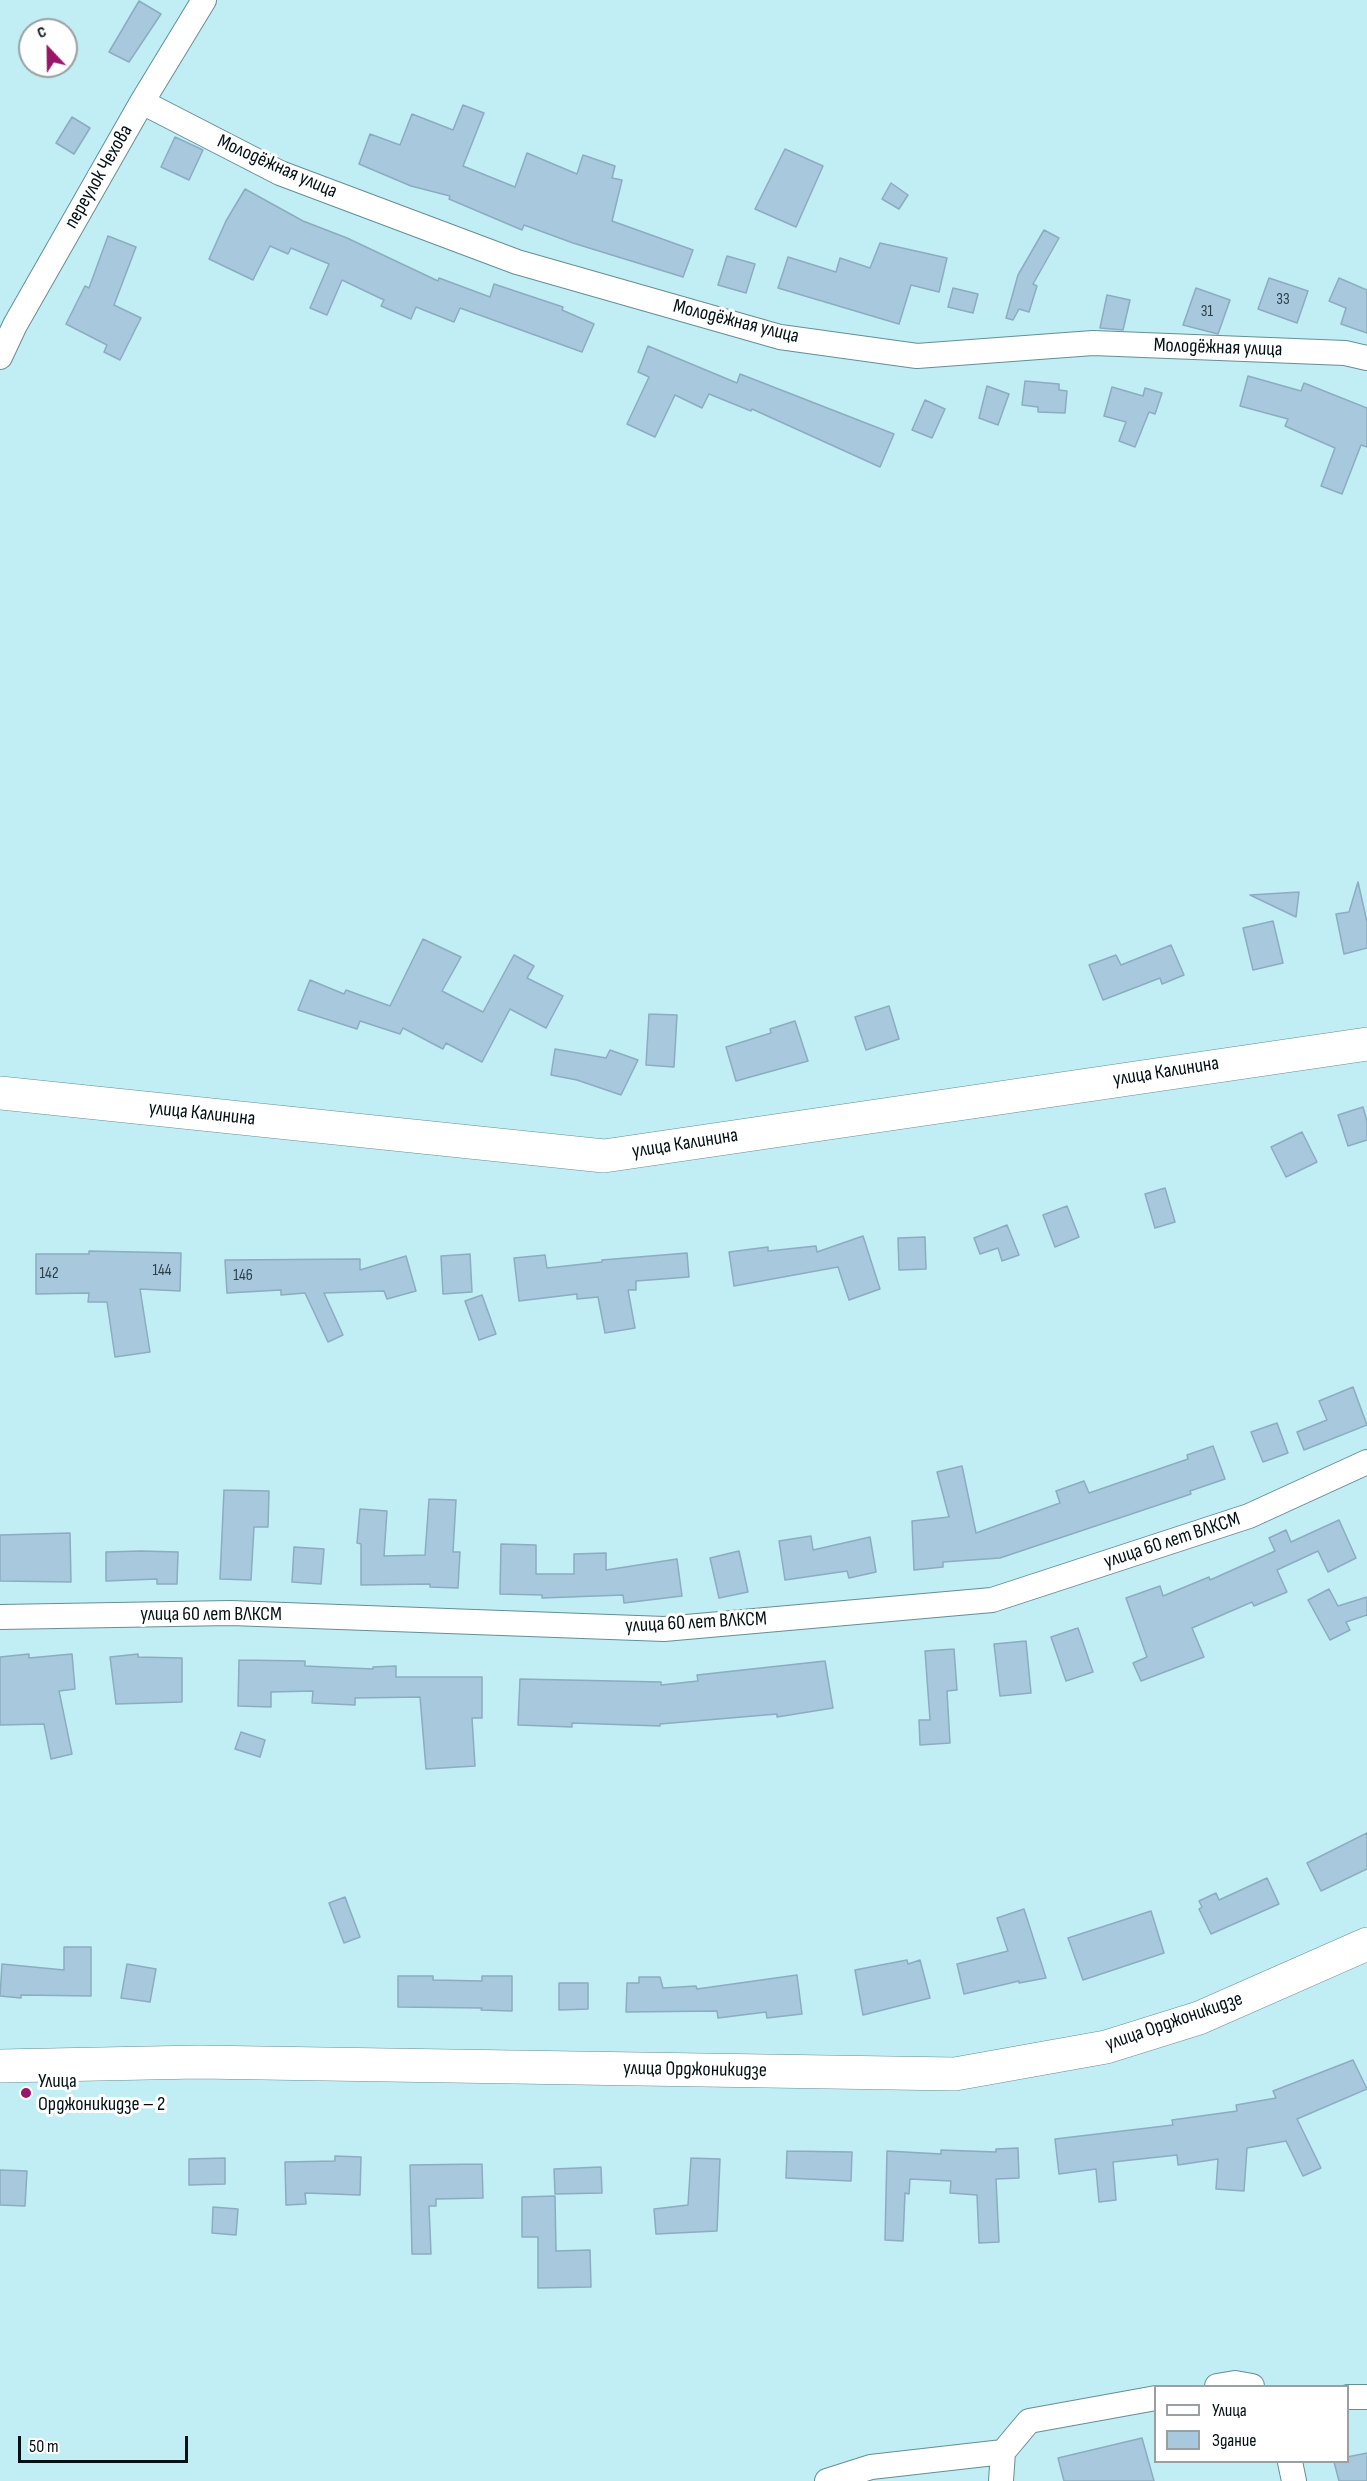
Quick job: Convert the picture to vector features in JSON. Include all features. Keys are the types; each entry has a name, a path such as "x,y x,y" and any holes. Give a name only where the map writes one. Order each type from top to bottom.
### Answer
{"main road":[{"name":"улица Калинина","path":"0,1093 604,1156 1367,1044"},
{"name":"улица Орджоникидзе","path":"0,2066 199,2062 955,2074 1106,2047 1199,2018 1367,1944"}],"street":[{"name":"переулок Чехова","path":"0,357 15,325 142,102 204,0"},
{"name":"Молодёжная улица","path":"142,102 280,173 517,262 780,337 916,356 1093,343 1345,353 1367,358"},
{"name":"улица 60 лет ВЛКСМ","path":"0,1617 231,1613 664,1629 992,1600 1249,1516 1367,1462"},
{"path":"1223,2385 1235,2383 1246,2385"},
{"path":"1349,2397 1367,2397"},
{"path":"1001,2481 1002,2452 1029,2421 1154,2398"},
{"path":"827,2481 871,2467 1002,2452"},
{"path":"1290,2463 1294,2481"}],"building":[{"path":"139,1 161,14 129,62 109,52"},
{"path":"463,105 484,113 463,166 515,187 527,153 577,174 583,155 615,166 612,178 622,180 612,221 693,250 683,277 573,243 524,225 522,230 449,199 450,196 411,186 359,164 370,134 400,145 412,114 453,130"},
{"path":"72,117 90,128 74,154 56,143"},
{"path":"175,137 203,150 189,180 161,167"},
{"path":"785,149 823,166 796,227 755,209"},
{"path":"891,183 908,195 899,209 882,199"},
{"path":"245,189 303,221 347,238 438,281 439,278 490,297 494,284 563,307 562,310 594,324 582,352 460,308 454,322 416,307 411,319 381,306 384,300 342,280 327,315 310,308 329,264 291,248 288,254 270,246 253,280 209,259 226,221"},
{"path":"1044,230 1059,238 1033,284 1037,286 1029,312 1019,309 1013,320 1006,318 1018,275"},
{"path":"108,236 136,247 114,305 141,318 120,360 104,352 107,345 66,324 85,286 89,288"},
{"path":"880,243 947,258 939,292 911,285 899,324 778,288 788,257 836,272 840,258 870,268"},
{"path":"727,256 755,264 746,293 718,285"},
{"path":"1269,278 1308,291 1297,323 1258,309"},
{"path":"1339,278 1367,290 1367,333 1341,324 1346,308 1329,301"},
{"path":"953,288 978,294 973,313 948,307"},
{"path":"1196,288 1230,300 1218,334 1183,325"},
{"path":"1107,295 1130,300 1123,330 1100,328"},
{"path":"648,346 737,383 740,374 894,434 880,467 752,409 751,411 709,394 702,408 675,395 655,437 627,424 649,377 638,372"},
{"path":"1248,376 1301,391 1304,383 1367,408 1367,447 1361,445 1342,494 1321,486 1335,448 1285,426 1288,419 1240,406"},
{"path":"1025,381 1059,384 1059,390 1067,391 1065,413 1038,412 1038,407 1022,405"},
{"path":"987,386 1009,394 998,425 979,418"},
{"path":"1112,387 1143,396 1145,388 1162,393 1155,414 1149,412 1135,447 1119,441 1126,422 1104,416"},
{"path":"925,400 945,409 932,438 912,430"},
{"path":"1358,882 1367,922 1367,948 1344,954 1336,914 1349,912"},
{"path":"1299,892 1296,917 1250,895"},
{"path":"1273,921 1283,963 1253,970 1243,928"},
{"path":"423,939 461,957 442,991 483,1012 514,955 534,966 527,978 563,996 546,1028 510,1009 482,1062 446,1043 443,1049 403,1028 400,1034 360,1021 357,1029 298,1010 310,980 344,994 346,990 390,1006"},
{"path":"1171,945 1184,975 1162,984 1160,978 1103,1000 1089,965 1116,955 1121,965"},
{"path":"889,1006 899,1039 866,1050 855,1017"},
{"path":"649,1014 677,1015 674,1067 646,1065"},
{"path":"795,1021 808,1061 736,1081 726,1047 771,1033 770,1029"},
{"path":"555,1049 606,1058 610,1050 638,1060 621,1095 577,1080 551,1075"},
{"path":"1363,1107 1367,1121 1367,1140 1348,1146 1338,1115"},
{"path":"1302,1132 1317,1162 1286,1177 1271,1147"},
{"path":"1165,1188 1175,1222 1155,1228 1145,1194"},
{"path":"1067,1206 1079,1237 1055,1247 1043,1215"},
{"path":"1007,1225 1019,1255 1002,1261 998,1248 980,1254 974,1238"},
{"path":"863,1236 880,1289 849,1300 838,1267 734,1286 729,1252 768,1247 768,1251 816,1246 817,1252"},
{"path":"925,1237 926,1269 899,1270 898,1238"},
{"path":"89,1251 181,1253 180,1291 140,1289 150,1352 115,1357 107,1302 88,1302 89,1293 36,1294 36,1254 89,1254"},
{"path":"687,1253 689,1277 636,1281 636,1290 628,1290 635,1328 605,1333 598,1297 577,1299 577,1294 519,1301 514,1258 545,1255 547,1268 602,1262 602,1260"},
{"path":"470,1254 472,1292 443,1294 441,1256"},
{"path":"406,1256 416,1291 387,1299 384,1291 324,1293 343,1335 328,1342 305,1293 281,1295 281,1290 227,1293 225,1260 360,1259 360,1270"},
{"path":"482,1295 496,1334 479,1340 465,1301"},
{"path":"1353,1387 1367,1425 1304,1450 1297,1432 1327,1420 1319,1401"},
{"path":"1277,1423 1288,1453 1263,1462 1251,1432"},
{"path":"1213,1446 1225,1479 1190,1491 1191,1494 1000,1558 943,1562 943,1567 914,1570 912,1521 949,1517 937,1472 962,1466 976,1533 1060,1503 1056,1491 1084,1481 1089,1493 1188,1459 1187,1455"},
{"path":"224,1490 269,1491 268,1527 254,1527 251,1580 220,1579"},
{"path":"429,1499 456,1500 453,1552 460,1552 458,1588 430,1587 430,1584 361,1585 361,1544 357,1543 360,1509 387,1511 384,1556 425,1555"},
{"path":"1339,1520 1356,1558 1328,1572 1318,1551 1277,1570 1287,1592 1254,1606 1252,1602 1192,1628 1204,1657 1141,1681 1133,1663 1147,1657 1126,1598 1160,1586 1163,1596 1209,1577 1210,1580 1275,1551 1269,1538 1286,1530 1291,1542"},
{"path":"70,1533 71,1582 0,1581 0,1535"},
{"path":"811,1536 813,1550 870,1537 876,1572 849,1578 847,1571 785,1580 779,1541"},
{"path":"501,1544 536,1545 536,1574 574,1574 574,1554 606,1553 606,1570 677,1559 682,1596 624,1603 623,1595 542,1598 542,1595 500,1594"},
{"path":"294,1547 324,1549 321,1584 292,1582"},
{"path":"739,1551 748,1592 719,1598 710,1558"},
{"path":"106,1552 178,1552 177,1584 157,1584 157,1579 106,1581"},
{"path":"1329,1589 1338,1606 1367,1597 1367,1615 1346,1622 1350,1630 1330,1640 1308,1600"},
{"path":"1078,1628 1093,1672 1066,1681 1051,1637"},
{"path":"1026,1641 1031,1693 1000,1696 994,1644"},
{"path":"954,1649 957,1690 947,1691 950,1743 920,1745 919,1720 930,1720 925,1651"},
{"path":"29,1654 29,1658 72,1654 75,1689 59,1691 72,1754 51,1759 44,1724 0,1725 0,1657"},
{"path":"138,1654 138,1657 182,1658 182,1702 116,1704 110,1657"},
{"path":"239,1660 305,1661 305,1666 373,1669 373,1667 396,1666 396,1677 482,1677 482,1718 472,1718 475,1766 426,1769 420,1697 355,1698 355,1705 312,1703 313,1691 271,1692 271,1707 238,1706"},
{"path":"825,1661 833,1708 777,1717 777,1714 660,1724 660,1726 572,1723 572,1727 518,1725 520,1679 661,1682 661,1685 698,1681 697,1675"},
{"path":"241,1732 265,1740 260,1757 235,1749"},
{"path":"1367,1833 1367,1869 1321,1891 1307,1863"},
{"path":"1267,1878 1279,1904 1211,1934 1199,1909 1202,1907 1199,1901 1216,1893 1219,1900"},
{"path":"345,1897 360,1937 344,1943 329,1903"},
{"path":"1024,1909 1046,1978 1019,1983 1019,1981 964,1994 957,1964 1008,1951 997,1918"},
{"path":"1151,1911 1164,1953 1083,1980 1068,1938"},
{"path":"64,1947 91,1947 91,1996 21,1995 21,1998 0,1996 2,1964 64,1970"},
{"path":"907,1960 908,1964 920,1960 930,1998 863,2015 855,1970"},
{"path":"127,1964 156,1969 150,2002 121,1998"},
{"path":"797,1975 802,2014 767,2018 766,2012 718,2018 717,2011 626,2012 627,1983 639,1983 639,1977 660,1977 663,1988 696,1986 697,1989"},
{"path":"398,1976 433,1976 433,1980 482,1981 482,1976 512,1976 512,2011 481,2010 482,2008 398,2007"},
{"path":"559,1983 588,1983 588,2009 559,2010"},
{"path":"1353,2060 1367,2089 1297,2119 1321,2168 1303,2176 1286,2141 1247,2148 1244,2191 1216,2189 1218,2159 1178,2165 1177,2155 1113,2162 1116,2200 1099,2202 1096,2169 1059,2174 1055,2139 1173,2125 1172,2120 1237,2111 1236,2105 1276,2098 1273,2091"},
{"path":"1018,2148 1019,2178 996,2179 999,2242 979,2243 977,2195 950,2193 951,2181 910,2179 909,2194 905,2193 903,2241 885,2240 887,2151 941,2154 941,2150 996,2152 996,2149"},
{"path":"787,2151 852,2152 851,2181 786,2178"},
{"path":"335,2156 361,2157 360,2195 305,2193 306,2204 286,2205 285,2162 335,2161"},
{"path":"225,2158 225,2184 189,2185 189,2159"},
{"path":"691,2158 720,2159 717,2231 656,2234 654,2209 688,2205"},
{"path":"482,2164 483,2198 436,2199 436,2206 429,2206 431,2254 412,2254 410,2165"},
{"path":"601,2167 602,2193 555,2194 554,2169"},
{"path":"0,2170 27,2171 25,2206 0,2205"},
{"path":"555,2196 556,2251 590,2250 591,2287 538,2288 538,2237 522,2237 522,2197"},
{"path":"213,2207 238,2209 236,2235 212,2233"},
{"path":"1142,2438 1154,2481 1064,2481 1058,2458"},
{"path":"1367,2453 1367,2481 1339,2481 1334,2463 1349,2463 1349,2457"}],"place":[{"name":"Улица Орджоникидзе – 2","path":"26,2093"}]}
